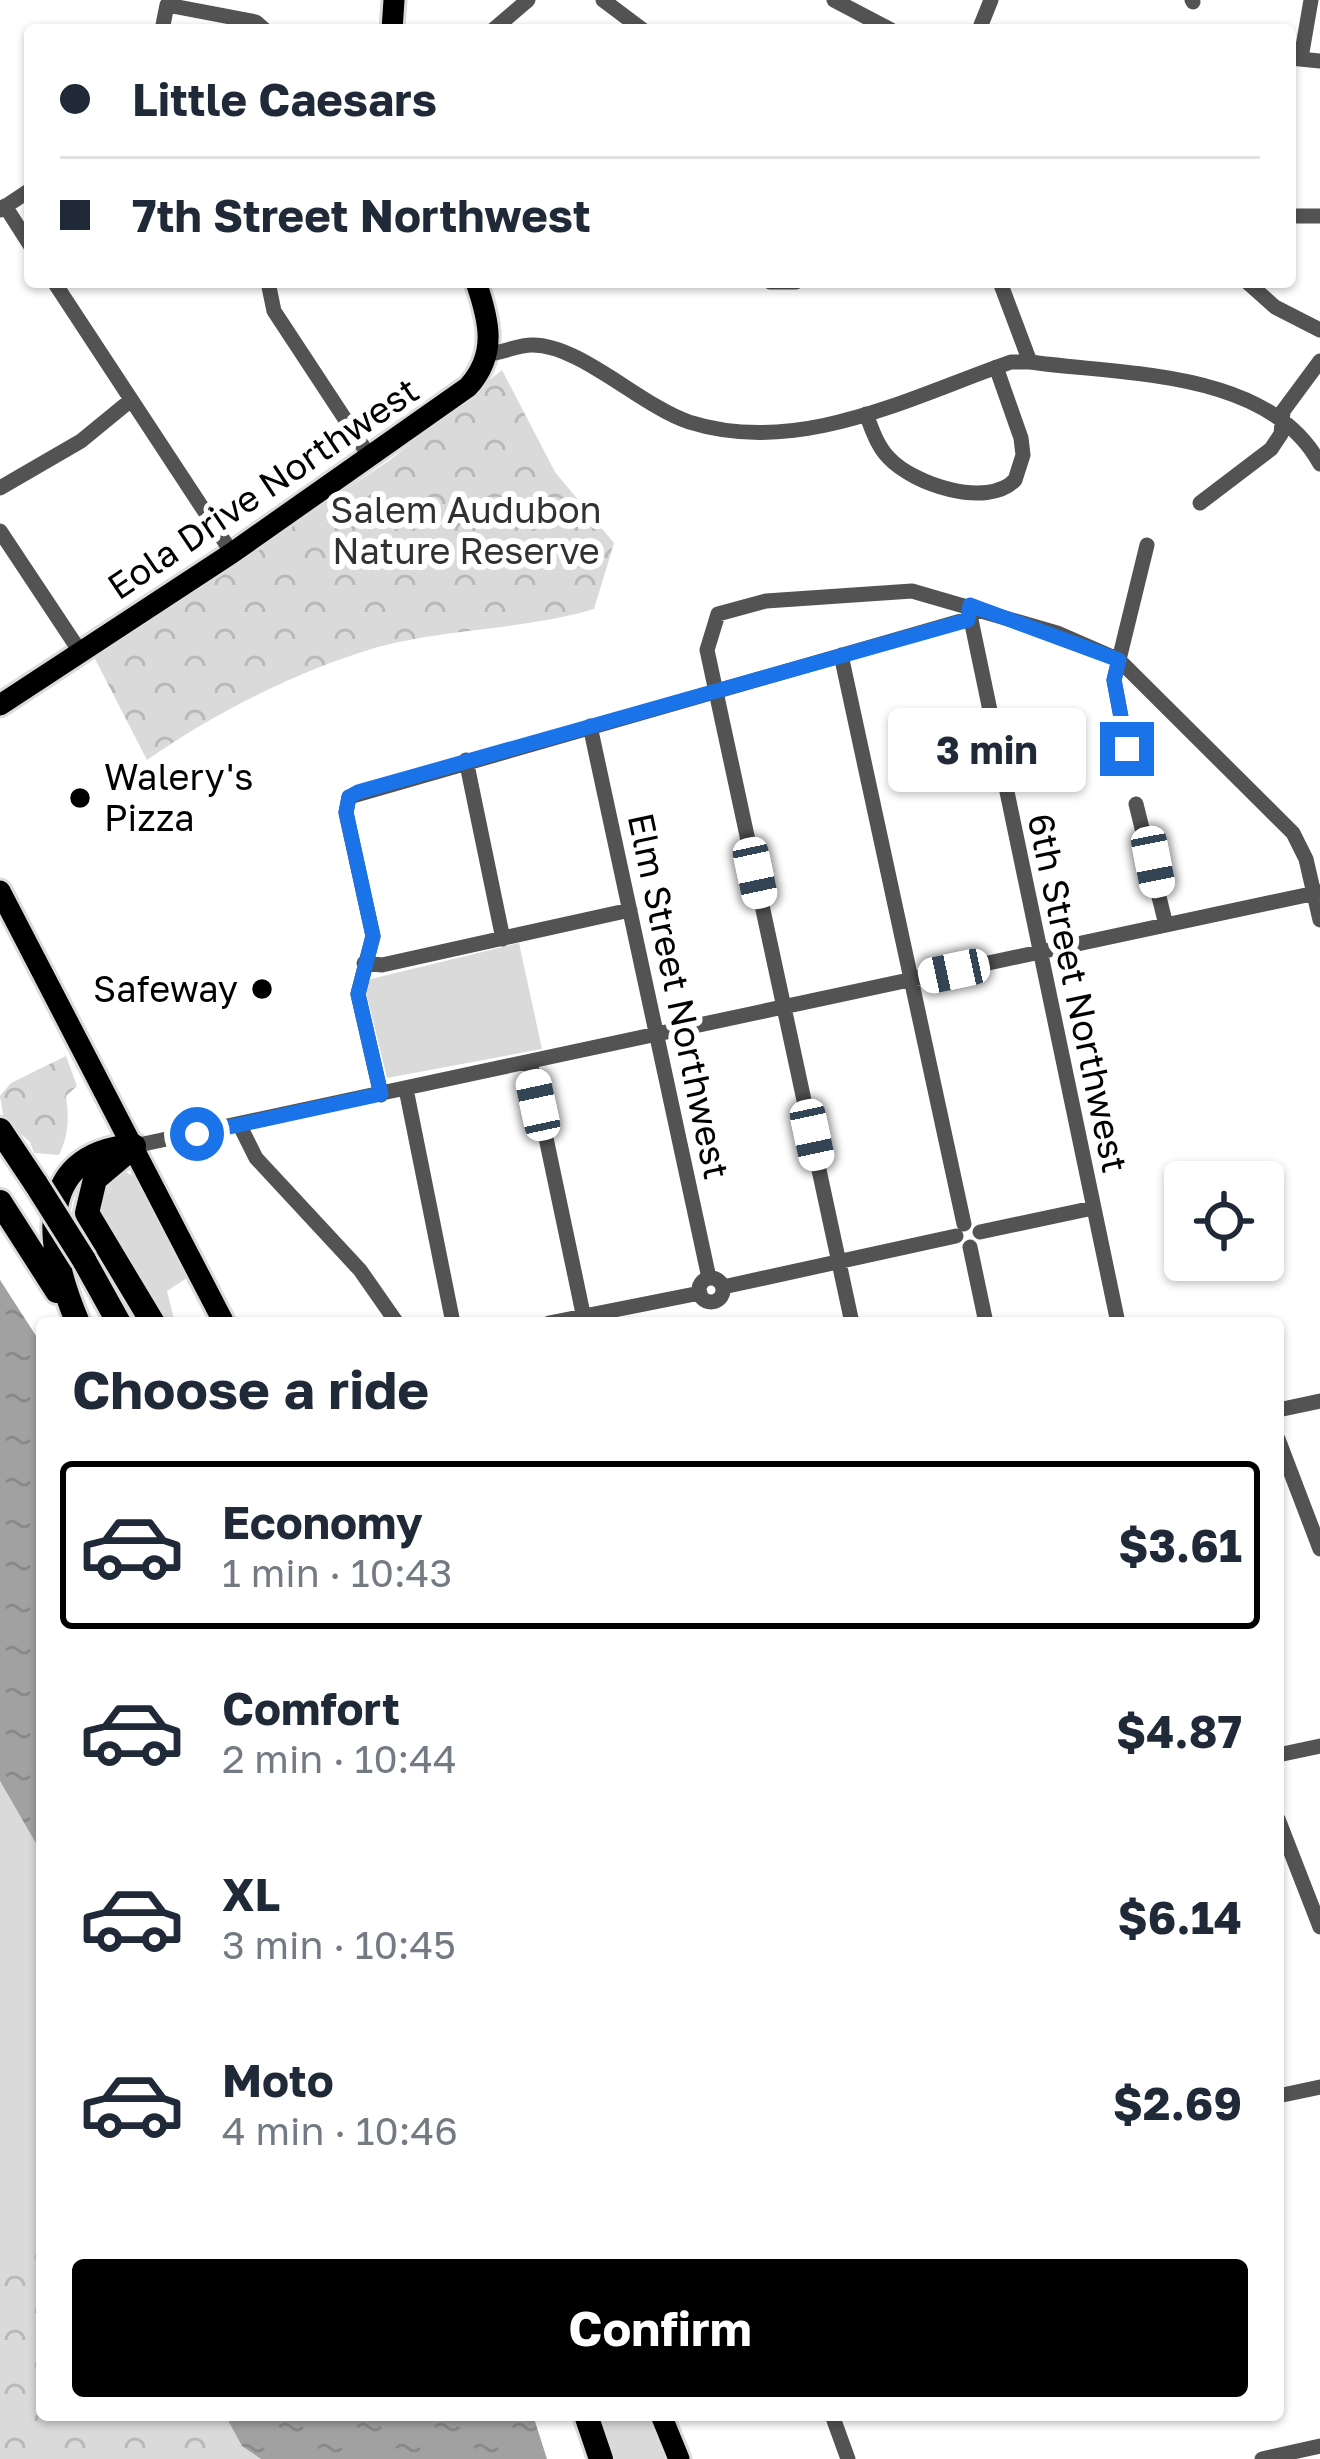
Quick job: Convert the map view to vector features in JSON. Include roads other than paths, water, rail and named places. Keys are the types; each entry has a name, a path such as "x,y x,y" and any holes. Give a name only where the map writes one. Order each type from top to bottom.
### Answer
{"highway":[{"path":"0,1130 116,1317"},
{"path":"76,1317 55,1256 57,1200 73,1173 102,1149 134,1146"},
{"path":"134,1146 95,1180 87,1213 149,1317"},
{"path":"0,1202 74,1317"},
{"path":"571,2421 584,2459"},
{"path":"588,2421 601,2459"}],"main road":[{"path":"478,288 489,323 488,354"},
{"name":"Eola Drive Northwest","path":"1,703 232,554 468,387 488,354"},
{"path":"0,891 221,1317"},
{"path":"663,2421 679,2459"}],"street":[{"path":"500,24 528,0"},
{"path":"603,0 635,24"},
{"path":"834,0 880,24"},
{"path":"1311,0 1296,58 1320,62"},
{"path":"163,24 167,5 258,24"},
{"path":"2,208 24,237"},
{"path":"58,288 232,554"},
{"path":"269,288 274,311 370,457"},
{"path":"1002,288 1030,362"},
{"path":"1254,288 1275,307 1320,330"},
{"path":"488,354 547,346 661,411 718,429 805,430 866,414 996,368 1030,362 1213,388 1251,400 1281,421 1320,464"},
{"path":"1200,503 1271,449 1281,421 1320,361"},
{"path":"866,414 888,458 915,477 944,487 997,492 1015,480 1023,455 996,368"},
{"path":"0,488 81,441 131,400"},
{"path":"0,531 81,652"},
{"path":"1127,749 1114,680 1147,545"},
{"path":"851,1317 716,692 706,640 712,622 727,608 892,590 1119,660 1165,700 1302,846 1320,859"},
{"path":"381,1094 358,994 373,936 346,812 349,797 841,655 969,612"},
{"name":"6th Street Northwest","path":"969,612 1117,1317"},
{"path":"841,655 985,1317"},
{"name":"Elm Street Northwest","path":"590,726 719,1317"},
{"path":"466,760 503,938"},
{"path":"1136,804 1166,925"},
{"path":"1302,846 1317,892 1320,920"},
{"path":"134,1146 1317,892"},
{"path":"364,963 382,965 630,910"},
{"path":"530,1062 584,1317"},
{"path":"406,1089 452,1317"},
{"path":"239,1126 256,1158 360,1270 393,1317"},
{"path":"593,1317 1093,1208"},
{"path":"1284,1408 1320,1401"},
{"path":"1284,1455 1320,1549"},
{"path":"1284,1754 1320,1746"},
{"path":"1284,1834 1320,1927"},
{"path":"1284,2095 1320,2086"},
{"path":"834,2421 848,2459"},
{"path":"1262,2459 1320,2446"}],"water":[{"path":"0,1280 36,1336 36,1844 0,1781"},
{"path":"228,2421 535,2421 547,2459 261,2459 242,2446"}],"place":[{"name":"Walery's Pizza","path":"80,798"},
{"name":"Safeway","path":"262,989"}],"park label":[{"name":"Salem Audubon Nature Reserve","path":"466,530"}]}
